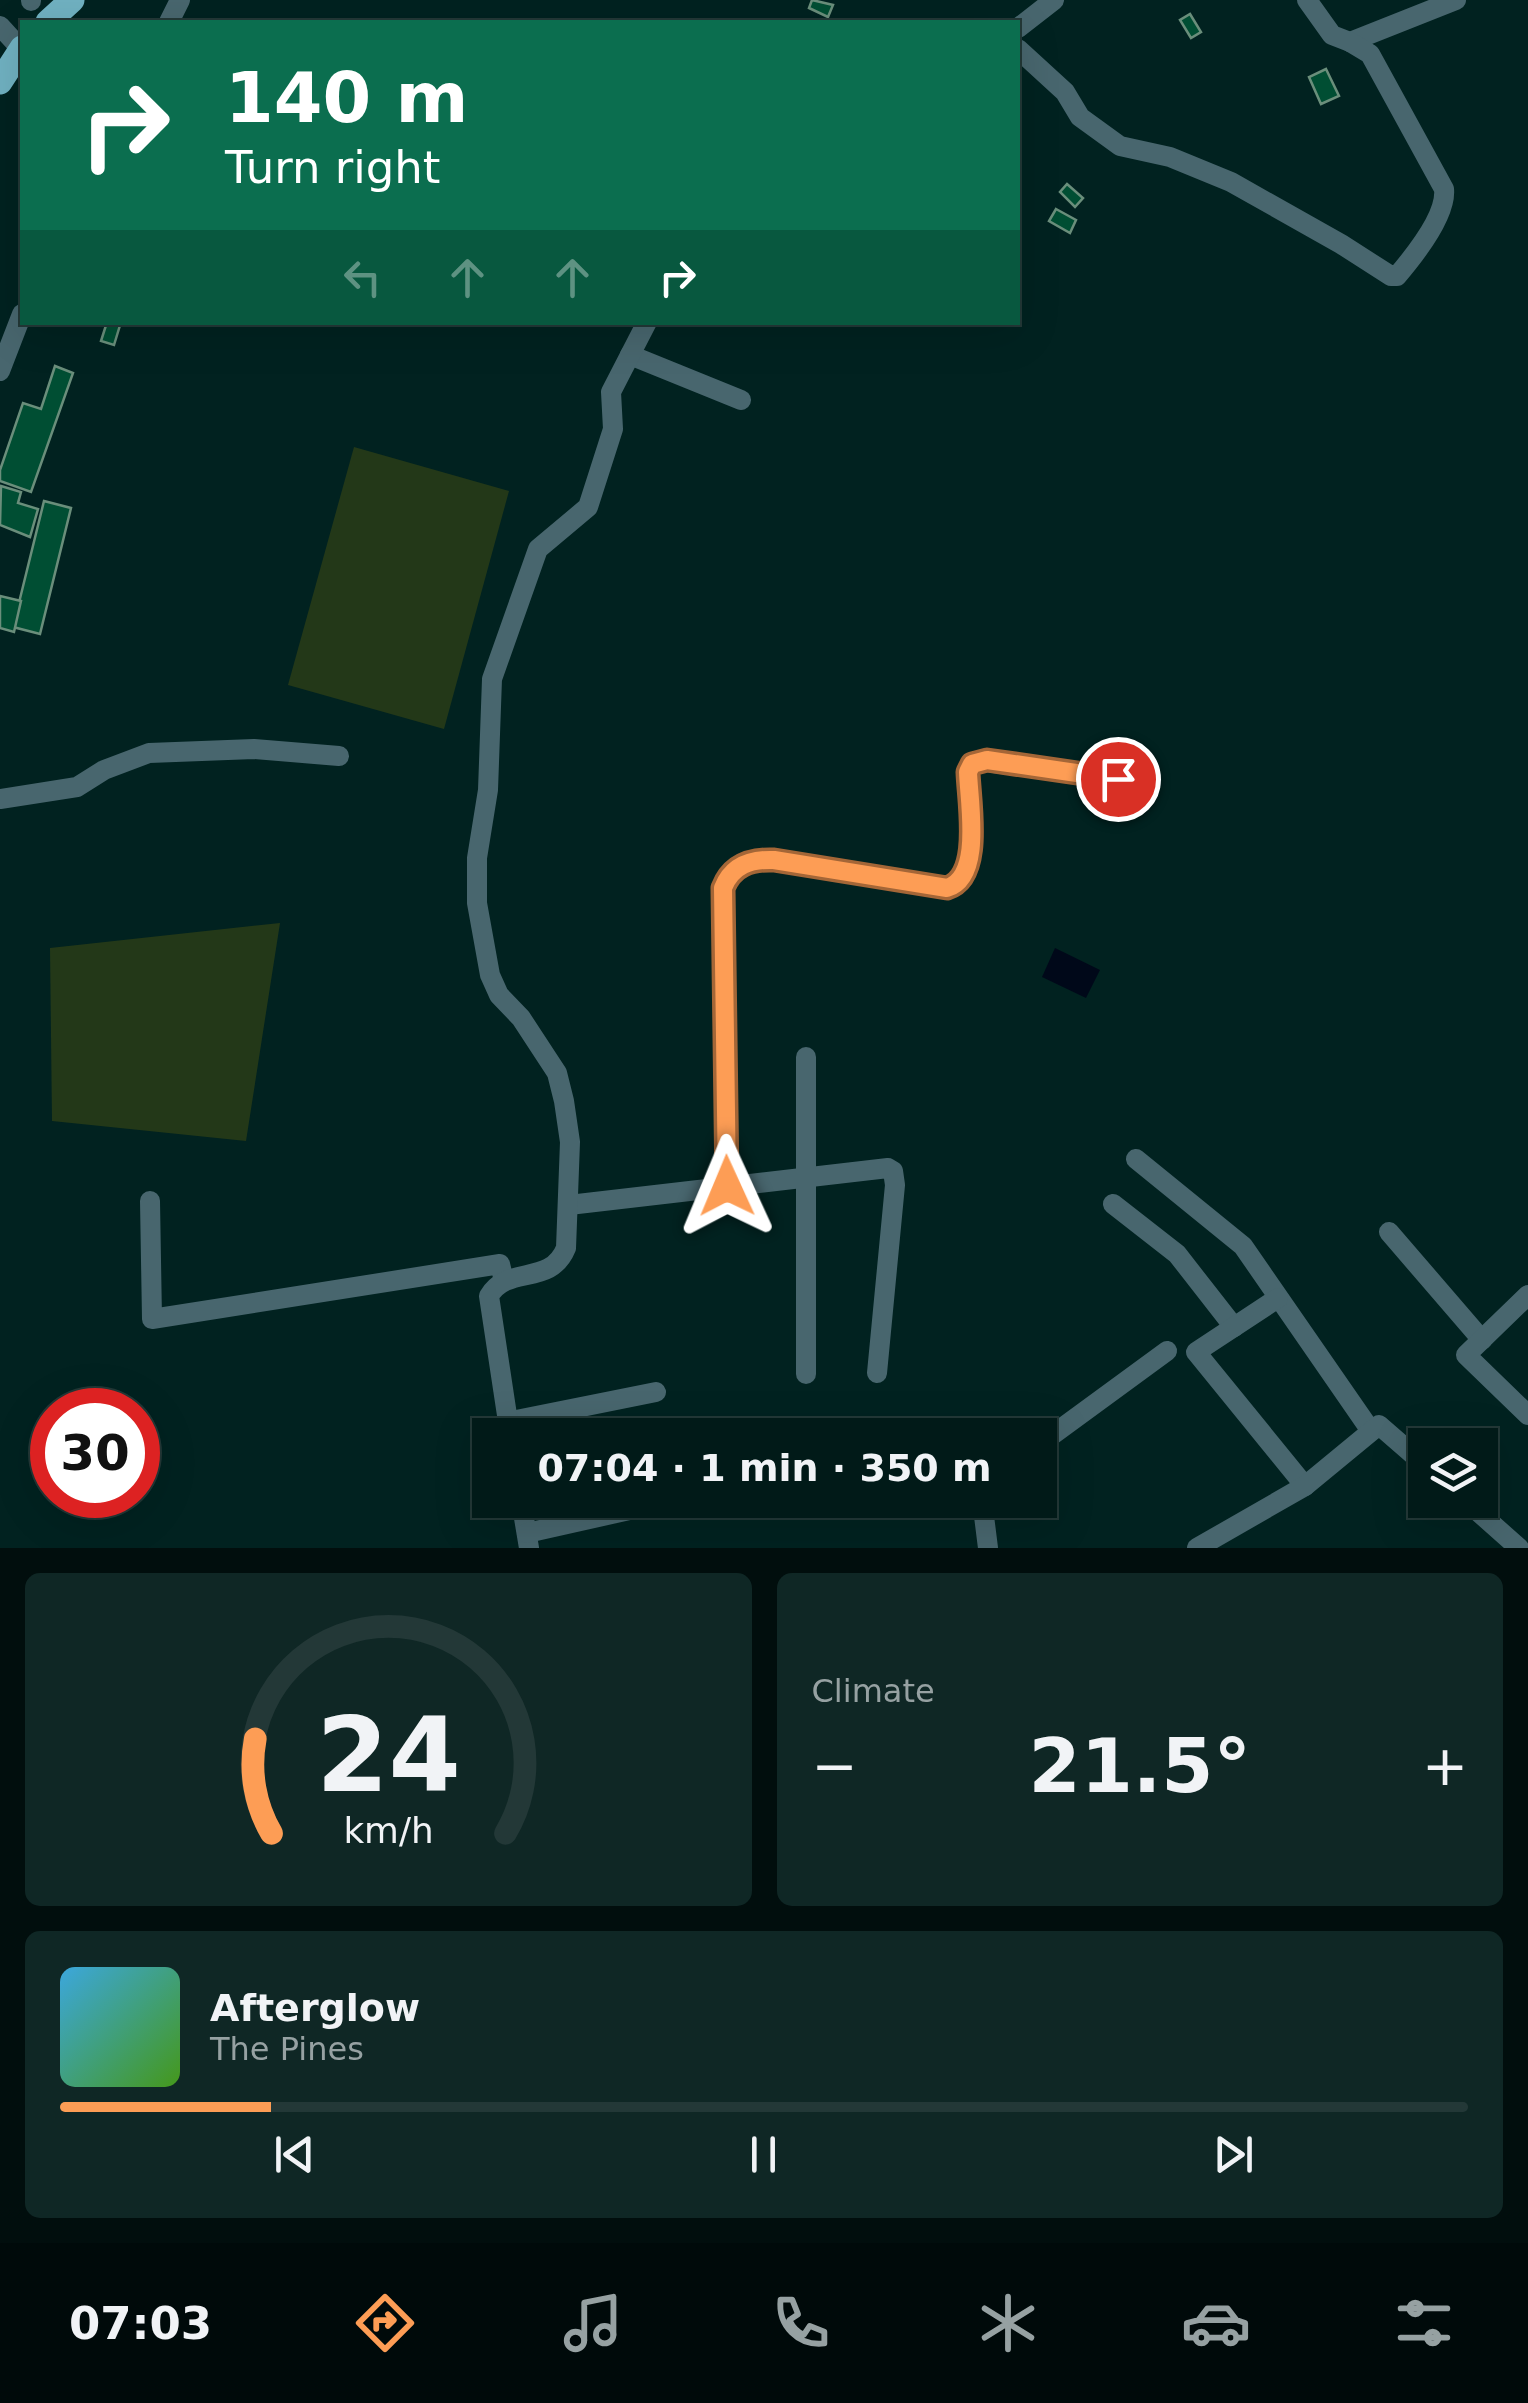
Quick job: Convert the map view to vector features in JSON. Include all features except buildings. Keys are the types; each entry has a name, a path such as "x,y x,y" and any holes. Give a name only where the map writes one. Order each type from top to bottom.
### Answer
{"main road":[{"path":"50,20 72,0"},
{"path":"0,82 20,52"}],"street":[{"path":"1020,26 1054,0"},
{"path":"1020,51 1065,92 1080,116 1120,146 1198,167 1295,217 1391,276 1398,276 1440,217 1446,202 1444,189 1370,54 1332,36 1307,0"},
{"path":"1350,42 1456,0"},
{"path":"0,26 20,47"},
{"path":"0,371 20,319"},
{"path":"507,1418 488,1296 504,1281 548,1270 560,1261 566,1248 570,1142 557,1073 520,1018 499,995 490,974 476,903 477,858 488,790 492,679 538,549 588,507 613,429 610,392 646,325"},
{"path":"630,355 741,400"},
{"path":"0,800 77,787 104,770 148,753 254,749 339,756"},
{"path":"727,1186 723,888 735,868 759,859 774,860 947,888 957,886 968,872 968,772 978,761 1151,784"},
{"path":"806,1057 806,1374"},
{"path":"1136,1158 1242,1246 1371,1431"},
{"path":"569,1205 884,1167 893,1171 895,1185 876,1373"},
{"path":"150,1201 152,1319 500,1264 504,1281"},
{"path":"1113,1204 1177,1254 1234,1327"},
{"path":"1389,1232 1482,1340"},
{"path":"1528,1295 1466,1355 1528,1415"},
{"path":"1278,1298 1196,1352 1304,1486"},
{"path":"1057,1432 1167,1351"},
{"path":"553,1418 656,1392"},
{"path":"1197,1548 1304,1486 1379,1425 1408,1450"},
{"path":"528,1541 610,1518"},
{"path":"984,1518 988,1548"},
{"path":"1485,1518 1519,1548"}],"green space":[{"path":"354,447 509,491 444,729 288,685"},
{"path":"280,923 246,1141 52,1121 50,948"}],"water":[{"path":"1055,948 1100,970 1086,998 1042,977"}],"route":[{"path":"727,1186 723,888 735,868 759,859 774,860 947,888 957,886 968,872 968,772 972,764 987,760 1118,779"}]}
